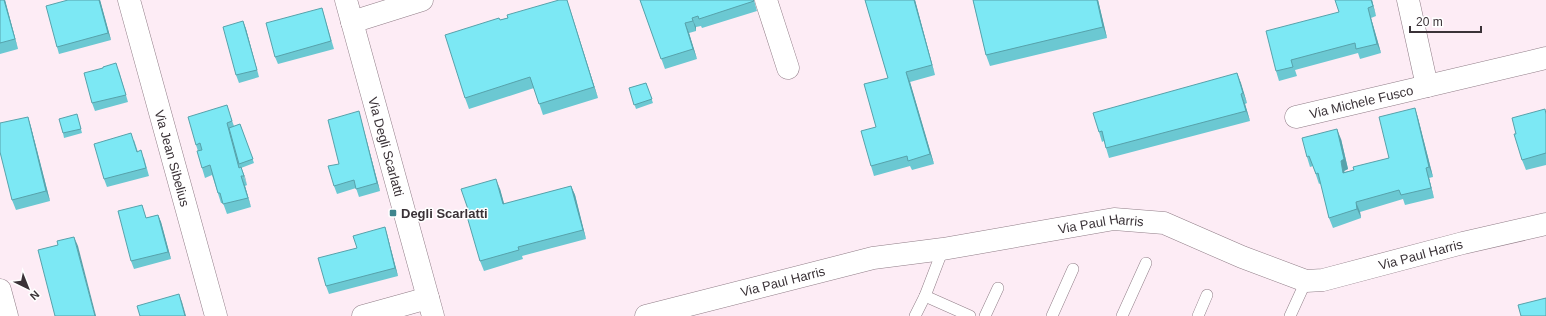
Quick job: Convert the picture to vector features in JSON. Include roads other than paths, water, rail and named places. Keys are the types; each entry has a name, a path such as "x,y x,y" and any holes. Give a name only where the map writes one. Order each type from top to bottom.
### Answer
{"street":[{"name":"Via Jean Sibelius","path":"129,0 216,316"},
{"name":"Via Degli Scarlatti","path":"346,0 430,307"},
{"path":"352,22 422,0"},
{"path":"766,0 788,68"},
{"name":"Via Michele Fusco","path":"1408,0 1427,86"},
{"name":"Via Michele Fusco","path":"1296,117 1546,58"},
{"name":"Via Paul Harris","path":"646,316 873,258 943,249 1114,219 1164,223 1242,257 1306,281 1323,280 1546,224"},
{"path":"0,290 7,316"},
{"path":"363,316 430,307"}],"lane":[{"path":"914,316 925,296 943,249"},
{"path":"1122,316 1146,263"},
{"path":"1052,316 1073,270"},
{"path":"1290,316 1306,281"},
{"path":"985,316 998,288"},
{"path":"1198,316 1207,295"},
{"path":"925,296 970,316"}],"place":[{"name":"Degli Scarlatti","path":"393,213"}]}
